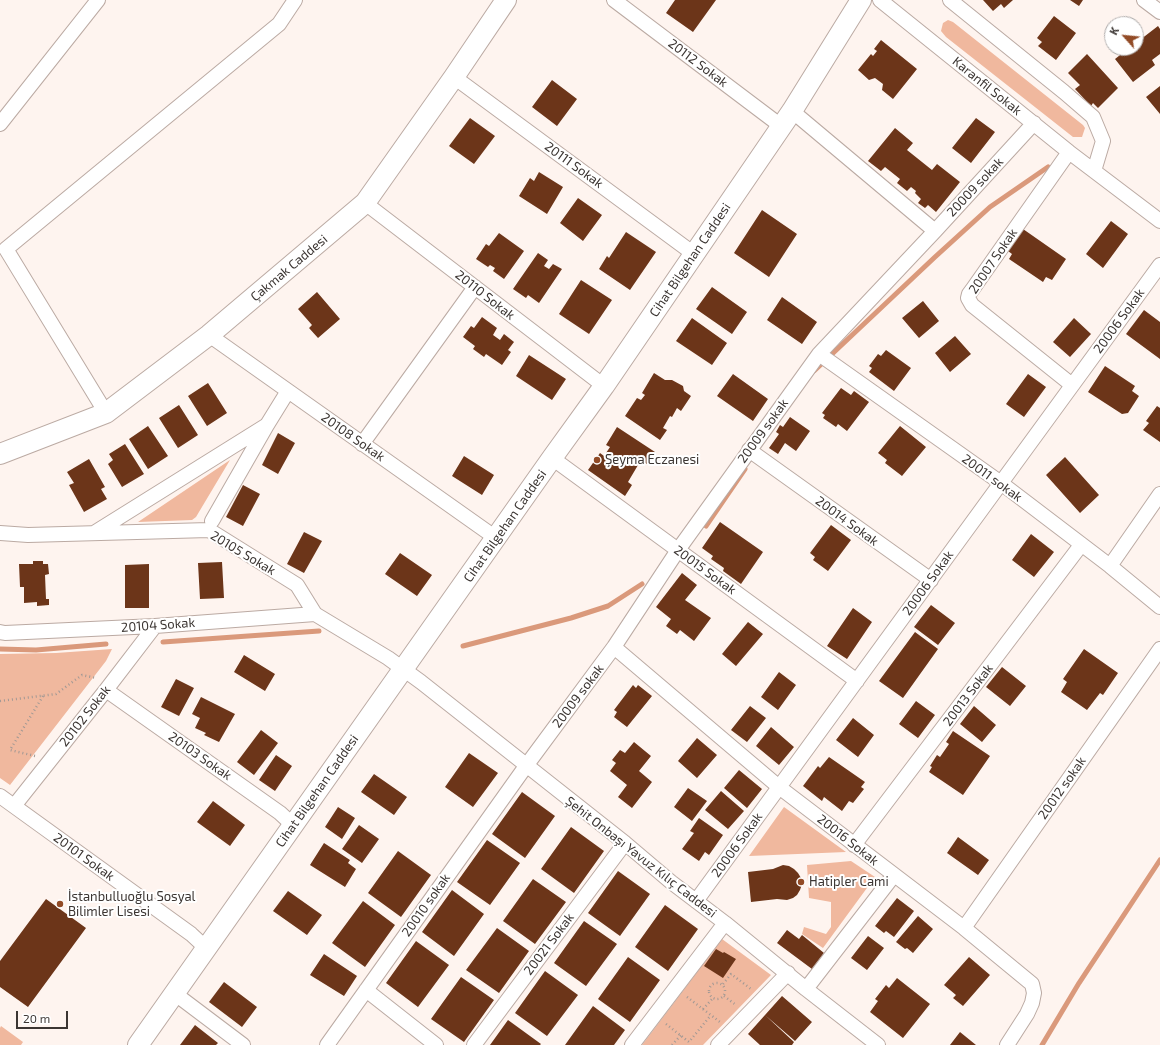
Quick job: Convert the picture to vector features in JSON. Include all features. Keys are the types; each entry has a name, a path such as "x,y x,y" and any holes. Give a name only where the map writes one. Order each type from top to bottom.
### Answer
{"main road":[{"name":"Çakmak Caddesi","path":"0,454 106,413 209,336 365,203 454,77 506,0"},
{"name":"Cihat Bilgehan Caddesi","path":"138,1045 604,386 787,118 861,0"}],"street":[{"path":"0,124 98,0"},
{"path":"106,413 6,249 279,24 295,0"},
{"name":"20112 Sokak","path":"614,0 787,118 934,231"},
{"name":"Karanfil Sokak","path":"880,0 1069,152 1160,221"},
{"path":"950,0 1093,117 1103,141 1094,171"},
{"path":"1144,0 1160,12"},
{"name":"20111 Sokak","path":"454,77 694,254"},
{"name":"20009 sokak","path":"526,766 614,647 678,550 819,354 1034,123"},
{"name":"20007 Sokak","path":"1069,152 969,294 968,298 972,305 1072,385"},
{"name":"20110 Sokak","path":"365,203 604,386"},
{"name":"20006 Sokak","path":"696,901 1160,266"},
{"path":"362,444 475,287"},
{"name":"20108 Sokak","path":"209,336 496,538"},
{"name":"20011 sokak","path":"819,354 1001,483 1110,566 1160,607"},
{"path":"212,521 288,391"},
{"path":"94,533 267,425"},
{"name":"20014 Sokak","path":"749,451 931,580"},
{"name":"20015 Sokak","path":"552,458 857,681"},
{"path":"1110,566 1160,494"},
{"name":"20105 Sokak","path":"0,533 28,535 209,530 297,586 315,614 388,658 403,669"},
{"name":"20013 Sokak","path":"854,845 1081,545"},
{"name":"20104 Sokak","path":"0,632 155,626 315,614"},
{"name":"20102 Sokak","path":"14,806 155,626"},
{"name":"20016 Sokak","path":"614,647 779,787 964,928 1032,984 1034,993 1032,1002 1027,1014 1007,1045"},
{"name":"20012 sokak","path":"964,928 1160,649"},
{"name":"Şehit Onbaşı Yavuz Kılıç Caddesi","path":"403,669 878,1045"},
{"name":"20103 Sokak","path":"109,685 280,813 293,825"},
{"name":"20010 sokak","path":"327,1045 526,766"},
{"name":"20101 Sokak","path":"0,796 191,934 206,948"},
{"name":"20021 Sokak","path":"474,1045 625,844"},
{"path":"806,989 894,876"},
{"path":"632,1045 725,923"},
{"path":"718,1045 788,974"},
{"path":"366,990 436,1045"},
{"path":"174,993 243,1045"}],"path":[{"path":"0,701 56,694 82,675 109,685"},
{"path":"43,696 10,750 50,760"},
{"path":"723,984 731,974 755,992"},
{"path":"718,982 723,984 726,989 724,996 718,999 713,998 709,994 710,986 718,982"},
{"path":"682,993 723,1024"},
{"path":"724,996 739,1008"},
{"path":"703,1009 713,998"},
{"path":"661,1020 689,1042 711,1015"},
{"path":"672,1045 681,1035"}],"shaded area":[{"path":"948,20 953,22 1083,125 1085,128 1082,137 1073,137 946,37 941,31 943,23"},
{"path":"230,460 196,517 192,520 138,522"},
{"path":"112,649 106,661 10,785 0,778 0,654 56,653"},
{"path":"784,807 846,852 749,856"},
{"path":"851,861 875,877 823,948 802,934 804,927 826,934 831,927 831,902 809,898 807,865"},
{"path":"722,939 771,975 703,1045 642,1045"},
{"path":"1,1026 23,1042 21,1045 0,1045"}],"building":[{"path":"675,0 716,0 693,32 666,13"},
{"path":"983,0 1013,0 1004,8 1001,4 993,11"},
{"path":"1070,0 1083,0 1079,6"},
{"path":"1054,16 1076,33 1056,60 1038,46 1042,42 1037,38"},
{"path":"1158,26 1160,29 1160,54 1152,60 1155,65 1133,82 1115,59 1119,56 1144,56 1144,37"},
{"path":"881,40 917,69 893,99 882,90 883,84 875,78 869,80 858,70 871,54 873,56 877,51 874,49"},
{"path":"1087,54 1118,88 1098,108 1093,103 1091,106 1075,89 1080,85 1068,73"},
{"path":"552,80 577,99 557,126 532,107"},
{"path":"1160,86 1160,114 1146,97"},
{"path":"470,118 495,136 474,164 449,146"},
{"path":"976,118 995,132 971,163 952,148"},
{"path":"895,128 913,143 907,150 932,170 937,164 960,182 936,212 928,205 925,208 918,203 921,199 915,193 916,191 911,187 907,191 897,183 900,179 885,167 881,171 868,161"},
{"path":"539,172 563,187 547,214 519,196 530,178 534,181"},
{"path":"578,198 602,215 583,241 560,223"},
{"path":"762,210 797,234 769,277 734,253"},
{"path":"1111,221 1128,234 1103,268 1086,254"},
{"path":"1023,229 1066,259 1052,280 1046,277 1043,282 1009,259 1012,254 1008,251"},
{"path":"626,232 656,252 630,290 599,269 607,256 609,258"},
{"path":"499,233 524,251 504,279 493,271 495,268 490,265 488,267 476,259 486,244 489,246"},
{"path":"538,253 548,260 544,266 549,269 553,264 562,269 539,303 528,295 526,298 513,289"},
{"path":"581,280 612,300 589,334 559,314"},
{"path":"712,287 747,312 732,334 696,309"},
{"path":"317,292 340,319 318,338 309,328 312,325 298,309"},
{"path":"782,297 817,322 802,344 767,320"},
{"path":"923,301 939,321 919,338 902,318"},
{"path":"1144,310 1160,322 1160,359 1126,334"},
{"path":"482,317 497,328 493,335 500,340 504,334 514,342 508,350 511,352 502,365 486,354 484,357 473,349 475,346 463,337 471,326 474,328"},
{"path":"692,318 727,343 712,365 676,341"},
{"path":"1074,318 1091,334 1070,357 1053,342"},
{"path":"955,336 971,354 950,372 935,353"},
{"path":"886,350 911,368 894,391 869,372 872,368 869,366 878,354 881,356"},
{"path":"529,355 566,379 552,400 516,376"},
{"path":"1105,366 1135,386 1132,391 1139,396 1128,413 1122,414 1088,392"},
{"path":"654,373 665,380 672,380 683,386 684,391 691,396 681,411 677,408 672,417 670,416 663,428 667,430 660,440 625,416 637,398 641,400 645,395 642,393"},
{"path":"733,374 768,399 753,421 717,396"},
{"path":"1028,374 1046,387 1024,417 1006,404"},
{"path":"208,383 227,413 207,426 188,396"},
{"path":"841,388 851,395 854,391 869,402 847,431 838,424 836,427 823,418 825,415 822,413"},
{"path":"179,405 198,435 178,448 159,418"},
{"path":"1157,406 1160,408 1160,442 1143,430 1149,423 1146,421"},
{"path":"790,417 810,431 796,451 785,443 778,454 769,448 779,434 776,432 780,425 783,427"},
{"path":"148,426 168,456 148,469 129,439"},
{"path":"900,426 926,447 902,476 885,463 887,460 878,453"},
{"path":"617,427 655,452 647,464 641,460 628,482 632,485 625,496 588,470 600,453 604,456 610,447 606,445"},
{"path":"278,433 295,443 278,474 262,465"},
{"path":"125,444 144,474 122,487 108,464 113,460 109,454"},
{"path":"464,456 494,475 482,495 452,476"},
{"path":"1065,457 1099,495 1080,513 1046,475"},
{"path":"89,459 105,487 101,489 107,499 84,512 69,485 74,483 67,472"},
{"path":"243,485 260,494 243,526 226,517"},
{"path":"720,522 763,552 741,584 723,571 724,568 711,559 713,556 702,548"},
{"path":"831,525 851,540 828,571 813,560 815,557 810,553"},
{"path":"304,532 322,541 304,573 287,564"},
{"path":"1031,534 1054,552 1034,577 1012,560"},
{"path":"400,553 432,575 417,596 385,574"},
{"path":"33,561 43,561 43,564 48,564 49,574 45,575 46,599 49,599 49,605 37,606 37,602 24,603 24,587 20,587 19,564 33,564"},
{"path":"222,562 224,598 200,599 198,563"},
{"path":"149,564 149,608 125,608 125,565"},
{"path":"682,573 697,585 685,600 711,618 694,641 680,630 677,634 666,626 671,619 656,607"},
{"path":"931,605 955,623 938,645 914,627"},
{"path":"853,608 872,622 847,659 827,646"},
{"path":"748,622 763,634 736,666 722,654"},
{"path":"915,632 938,649 903,698 879,681"},
{"path":"1084,649 1118,673 1103,695 1100,693 1087,710 1061,692 1067,682 1063,679"},
{"path":"244,655 275,674 265,691 234,672"},
{"path":"1002,667 1026,686 1010,706 986,687"},
{"path":"779,672 796,685 778,710 761,697"},
{"path":"176,679 194,688 179,716 161,707"},
{"path":"633,685 636,688 638,685 652,696 627,727 614,717 617,712 614,710"},
{"path":"201,697 235,714 219,742 204,735 206,733 195,728 200,718 192,714"},
{"path":"916,701 935,715 918,738 899,724"},
{"path":"750,706 766,718 747,742 731,730"},
{"path":"974,706 996,725 982,742 960,724"},
{"path":"853,718 874,735 858,757 836,740"},
{"path":"771,727 794,747 779,765 756,746"},
{"path":"261,730 278,743 254,775 237,762"},
{"path":"953,731 990,756 963,795 929,772 932,767 930,766 937,755 940,757 949,744 946,742"},
{"path":"697,738 717,755 697,778 678,761"},
{"path":"634,742 651,756 639,771 652,782 632,808 618,797 627,785 610,771 616,763 612,760 620,750 625,753"},
{"path":"469,753 498,773 473,807 445,787"},
{"path":"276,755 292,766 275,791 259,780"},
{"path":"829,757 865,782 861,787 864,789 853,803 849,801 842,811 824,797 822,801 803,786 818,766 820,768"},
{"path":"739,770 762,789 747,808 724,788"},
{"path":"374,774 407,797 394,815 361,792"},
{"path":"688,788 707,801 692,821 674,807"},
{"path":"721,791 744,811 728,829 705,810"},
{"path":"522,792 555,816 525,858 492,834"},
{"path":"213,801 245,825 230,846 197,822"},
{"path":"338,807 355,818 342,839 325,827"},
{"path":"699,818 723,835 709,855 705,852 699,861 682,849 694,833 690,831"},
{"path":"359,825 379,839 362,863 342,849"},
{"path":"571,827 604,851 574,893 541,869"},
{"path":"958,837 989,860 978,875 947,853"},
{"path":"487,840 520,863 490,905 457,882"},
{"path":"324,843 350,860 348,863 356,869 345,887 310,865"},
{"path":"398,851 431,875 401,917 368,893"},
{"path":"783,865 794,869 801,878 802,884 797,895 787,900 777,899 751,902 748,872 773,869"},
{"path":"618,871 650,894 620,936 588,913"},
{"path":"533,879 566,902 535,944 503,921"},
{"path":"452,890 484,914 454,956 422,932"},
{"path":"288,891 322,915 307,935 273,911"},
{"path":"897,898 914,911 894,937 886,931 884,933 875,926"},
{"name":"İstanbulluoğlu Sosyal Bilimler Lisesi","path":"46,899 86,928 28,1007 0,987 0,961"},
{"path":"363,901 395,925 365,967 332,943"},
{"path":"665,905 698,929 668,971 635,947"},
{"path":"918,916 933,929 913,953 896,942"},
{"path":"584,921 617,944 586,986 554,963"},
{"path":"497,928 529,951 499,993 466,970"},
{"path":"787,930 799,939 802,935 824,953 812,969 777,943"},
{"path":"868,936 884,948 867,970 851,958"},
{"path":"416,941 449,965 418,1007 386,983"},
{"path":"716,949 736,959 723,978 704,966"},
{"path":"324,954 357,976 344,996 310,975"},
{"path":"628,957 660,980 630,1022 598,999"},
{"path":"969,957 990,975 963,1006 953,998 956,995 944,985"},
{"path":"545,971 578,995 547,1036 515,1013"},
{"path":"461,977 494,1000 464,1042 431,1019"},
{"path":"897,978 930,1004 903,1038 870,1012 878,1001 875,999 886,985 889,988"},
{"path":"224,982 257,1007 242,1027 209,1002"},
{"path":"782,996 812,1022 795,1041 765,1015"},
{"path":"593,1006 625,1030 614,1045 565,1045"},
{"path":"765,1015 794,1042 792,1045 760,1045 748,1034"},
{"path":"508,1020 541,1044 490,1045"},
{"path":"195,1025 218,1043 216,1045 180,1045"},
{"path":"960,1032 976,1045 950,1045"}],"waterway":[{"path":"814,371 990,207 1048,167"},
{"path":"706,526 745,469"},
{"path":"463,646 571,618 608,606 642,584"},
{"path":"163,642 319,631"},
{"path":"0,649 36,650 106,644"},
{"path":"1042,1045 1079,983 1160,860"}],"place":[{"name":"Şeyma Eczanesi","path":"597,460"},
{"name":"Hatipler Cami","path":"801,882"},
{"name":"İstanbulluoğlu Sosyal Bilimler Lisesi","path":"60,904"}]}
